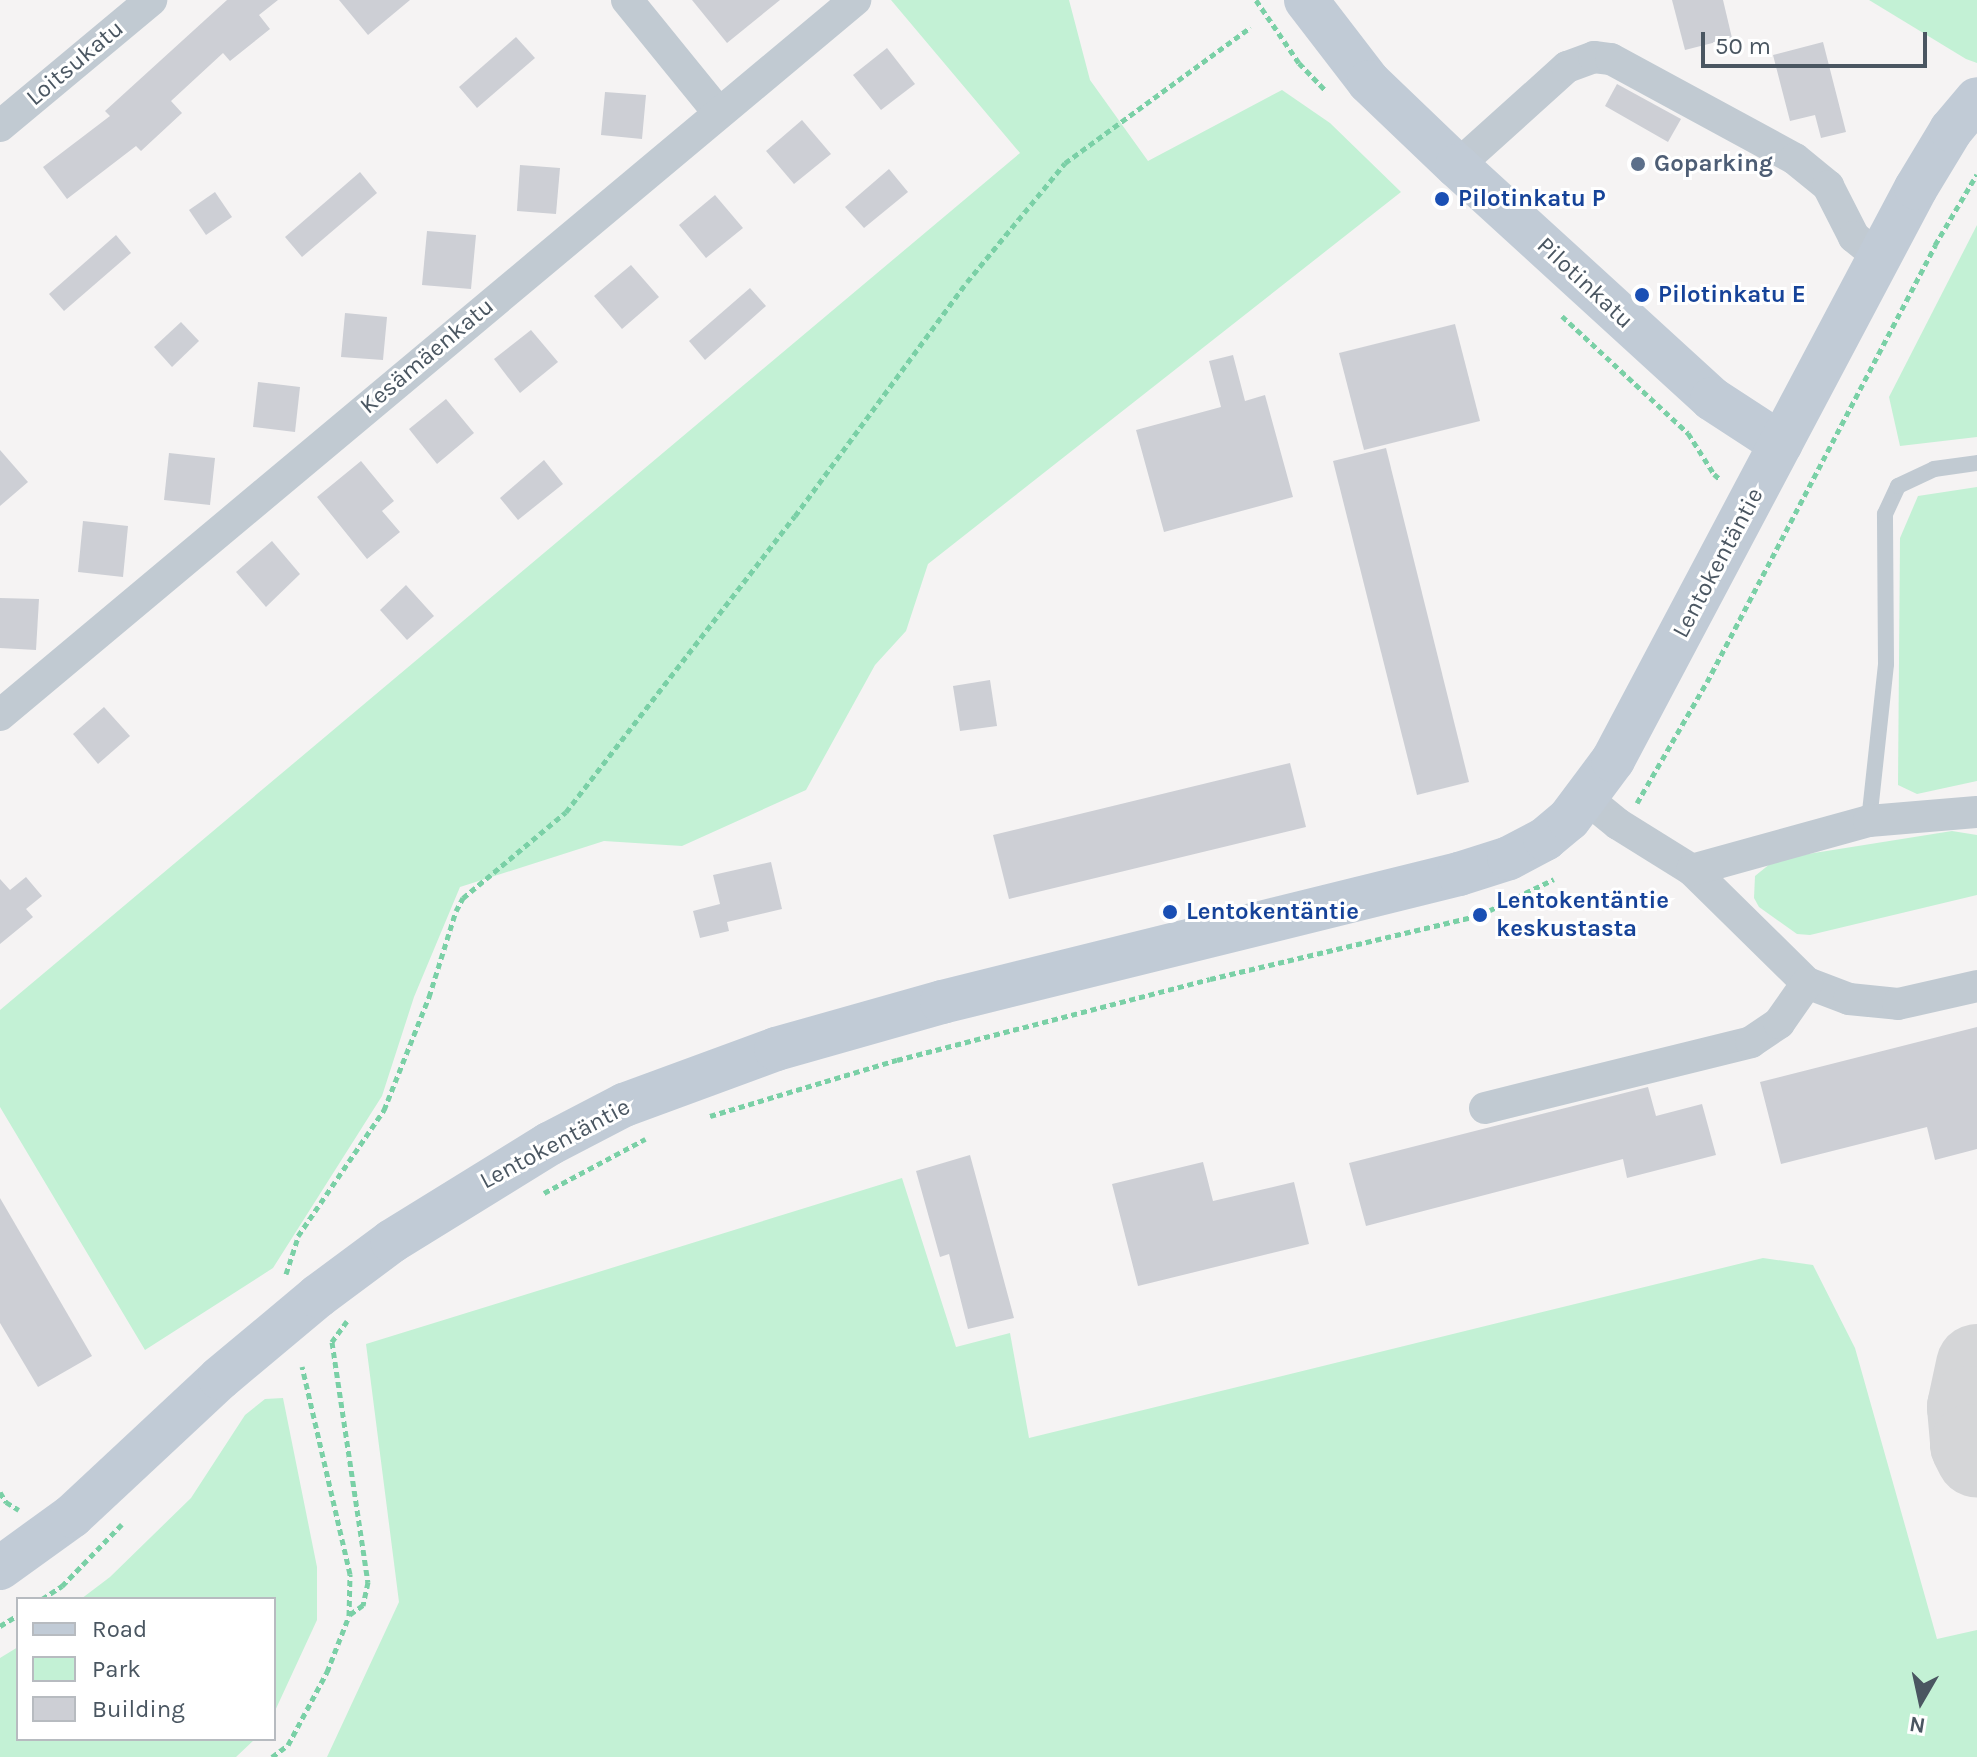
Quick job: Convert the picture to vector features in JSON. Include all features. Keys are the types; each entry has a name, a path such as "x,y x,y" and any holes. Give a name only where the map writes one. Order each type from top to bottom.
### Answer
{"street":[{"name":"Loitsukatu","path":"0,126 151,0"},
{"path":"627,0 718,112"},
{"name":"Kesämäenkatu","path":"0,715 855,0"},
{"name":"Pilotinkatu","path":"1306,0 1369,82 1457,166 1712,399 1781,444"},
{"path":"1457,166 1567,67 1594,57 1611,59 1795,159 1828,186 1854,237 1880,258"},
{"name":"Lentokentäntie","path":"3,1558 72,1516 220,1378 367,1259 477,1186 624,1105 776,1049 942,1002 1459,874 1509,858 1545,839 1586,798 1613,760 1880,258 1951,130 1977,99"},
{"path":"1586,798 1618,824 1692,870 1807,983 1849,999 1898,1004 1977,986"},
{"path":"1692,870 1869,821 1977,812"},
{"path":"1485,1108 1751,1042 1779,1023 1807,983"}],"lane":[{"path":"1869,821 1886,664 1885,514 1898,486 1934,469 1977,463"}],"path":[{"path":"286,1281 298,1236 384,1110 429,997 463,898 566,812 795,516 967,282 1065,163 1251,27"},
{"path":"1640,799 1707,682 1935,245 1977,174"},
{"path":"705,1117 956,1044 1480,915 1538,889 1562,874"},
{"path":"532,1199 656,1133"},
{"path":"346,1312 347,1324 332,1342 368,1582 363,1605 349,1616"},
{"path":"272,1757 288,1745 327,1672 349,1616 350,1574 302,1366"},
{"path":"0,1492 18,1510 32,1506"},
{"path":"45,1597 62,1586 130,1515"}],"green space":[{"path":"891,0 1069,0 1090,80 1148,161 1282,90 1330,123 1401,192 928,564 906,631 875,665 806,790 682,846 604,841 460,887 414,997 382,1096 273,1268 145,1350 0,1107 0,1010 1020,153"},
{"path":"1869,0 1977,0 1977,63 1966,59"},
{"path":"1977,225 1977,437 1900,446 1889,397"},
{"path":"1977,487 1977,781 1917,794 1898,785 1900,538 1918,496"},
{"path":"1952,831 1977,835 1977,895 1810,935 1797,934 1759,907 1754,898 1755,876 1776,859"},
{"path":"902,1178 956,1347 1010,1333 1029,1438 1763,1258 1813,1265 1855,1348 1937,1639 1977,1630 1977,1757 327,1757 399,1602 366,1344"},
{"path":"283,1398 317,1567 317,1620 276,1709 276,1597 84,1597 110,1577 191,1498 245,1415 265,1399"},
{"path":"16,1648 16,1741 253,1741 236,1757 0,1757 0,1658"}],"building":[{"path":"227,0 278,0 259,15 270,29 230,61 223,53 171,101 182,113 141,151 136,146 67,199 43,167 110,116 105,111"},
{"path":"339,0 410,0 368,35"},
{"path":"692,0 780,0 727,43"},
{"path":"1672,0 1723,0 1732,38 1685,50"},
{"path":"516,37 535,58 477,108 459,87"},
{"path":"1823,42 1846,132 1821,138 1815,115 1790,121 1773,55"},
{"path":"887,48 915,84 881,110 853,75"},
{"path":"1617,84 1681,119 1668,142 1605,106"},
{"path":"605,92 646,95 642,139 601,135"},
{"path":"802,120 831,154 794,184 766,151"},
{"path":"520,165 560,168 556,214 517,211"},
{"path":"889,169 908,192 864,228 845,207"},
{"path":"360,172 377,193 302,257 285,237"},
{"path":"215,192 232,217 206,235 189,210"},
{"path":"715,195 743,228 706,258 679,225"},
{"path":"427,231 476,235 471,289 422,285"},
{"path":"116,235 131,253 64,311 49,294"},
{"path":"631,265 659,297 622,329 594,296"},
{"path":"750,288 766,306 705,360 689,341"},
{"path":"345,313 387,317 383,360 341,357"},
{"path":"181,322 199,341 172,367 154,347"},
{"path":"1455,324 1480,421 1364,450 1339,353"},
{"path":"531,330 558,362 520,393 494,359"},
{"path":"1233,355 1245,401 1265,395 1293,497 1164,532 1136,430 1221,407 1209,361"},
{"path":"258,382 300,387 295,432 253,427"},
{"path":"446,399 474,433 437,464 409,429"},
{"path":"1386,448 1469,782 1417,795 1333,461"},
{"path":"0,450 28,482 0,506"},
{"path":"169,453 215,458 210,505 164,500"},
{"path":"544,460 563,484 518,520 500,498"},
{"path":"361,461 394,501 382,511 400,532 367,559 317,497"},
{"path":"83,521 128,526 123,577 78,572"},
{"path":"272,541 300,574 266,607 236,572"},
{"path":"406,585 434,616 407,640 380,610"},
{"path":"0,598 39,599 36,650 0,648"},
{"path":"990,680 997,726 960,731 953,686"},
{"path":"104,707 130,736 98,764 73,734"},
{"path":"1290,763 1306,827 1009,899 993,835"},
{"path":"771,862 782,909 727,922 729,931 700,938 693,911 720,904 713,875"},
{"path":"26,877 42,896 26,909 33,917 0,944 0,879 10,890"},
{"path":"1977,1027 1977,1149 1935,1160 1927,1127 1781,1164 1760,1082"},
{"path":"1648,1087 1656,1116 1702,1104 1716,1155 1627,1178 1623,1159 1366,1226 1349,1163"},
{"path":"970,1155 1014,1318 968,1329 949,1254 940,1257 916,1171"},
{"path":"1203,1162 1213,1201 1294,1182 1309,1244 1138,1286 1112,1184"},
{"path":"0,1198 92,1356 38,1387 0,1323"}],"taxiway":[{"path":"1977,1365 1968,1407 1971,1445 1977,1457"}],"place":[{"name":"Goparking","path":"1638,164"},
{"name":"Pilotinkatu P","path":"1442,199"},
{"name":"Pilotinkatu E","path":"1642,295"},
{"name":"Lentokentäntie","path":"1170,912"},
{"name":"Lentokentäntie keskustasta","path":"1480,915"}]}
